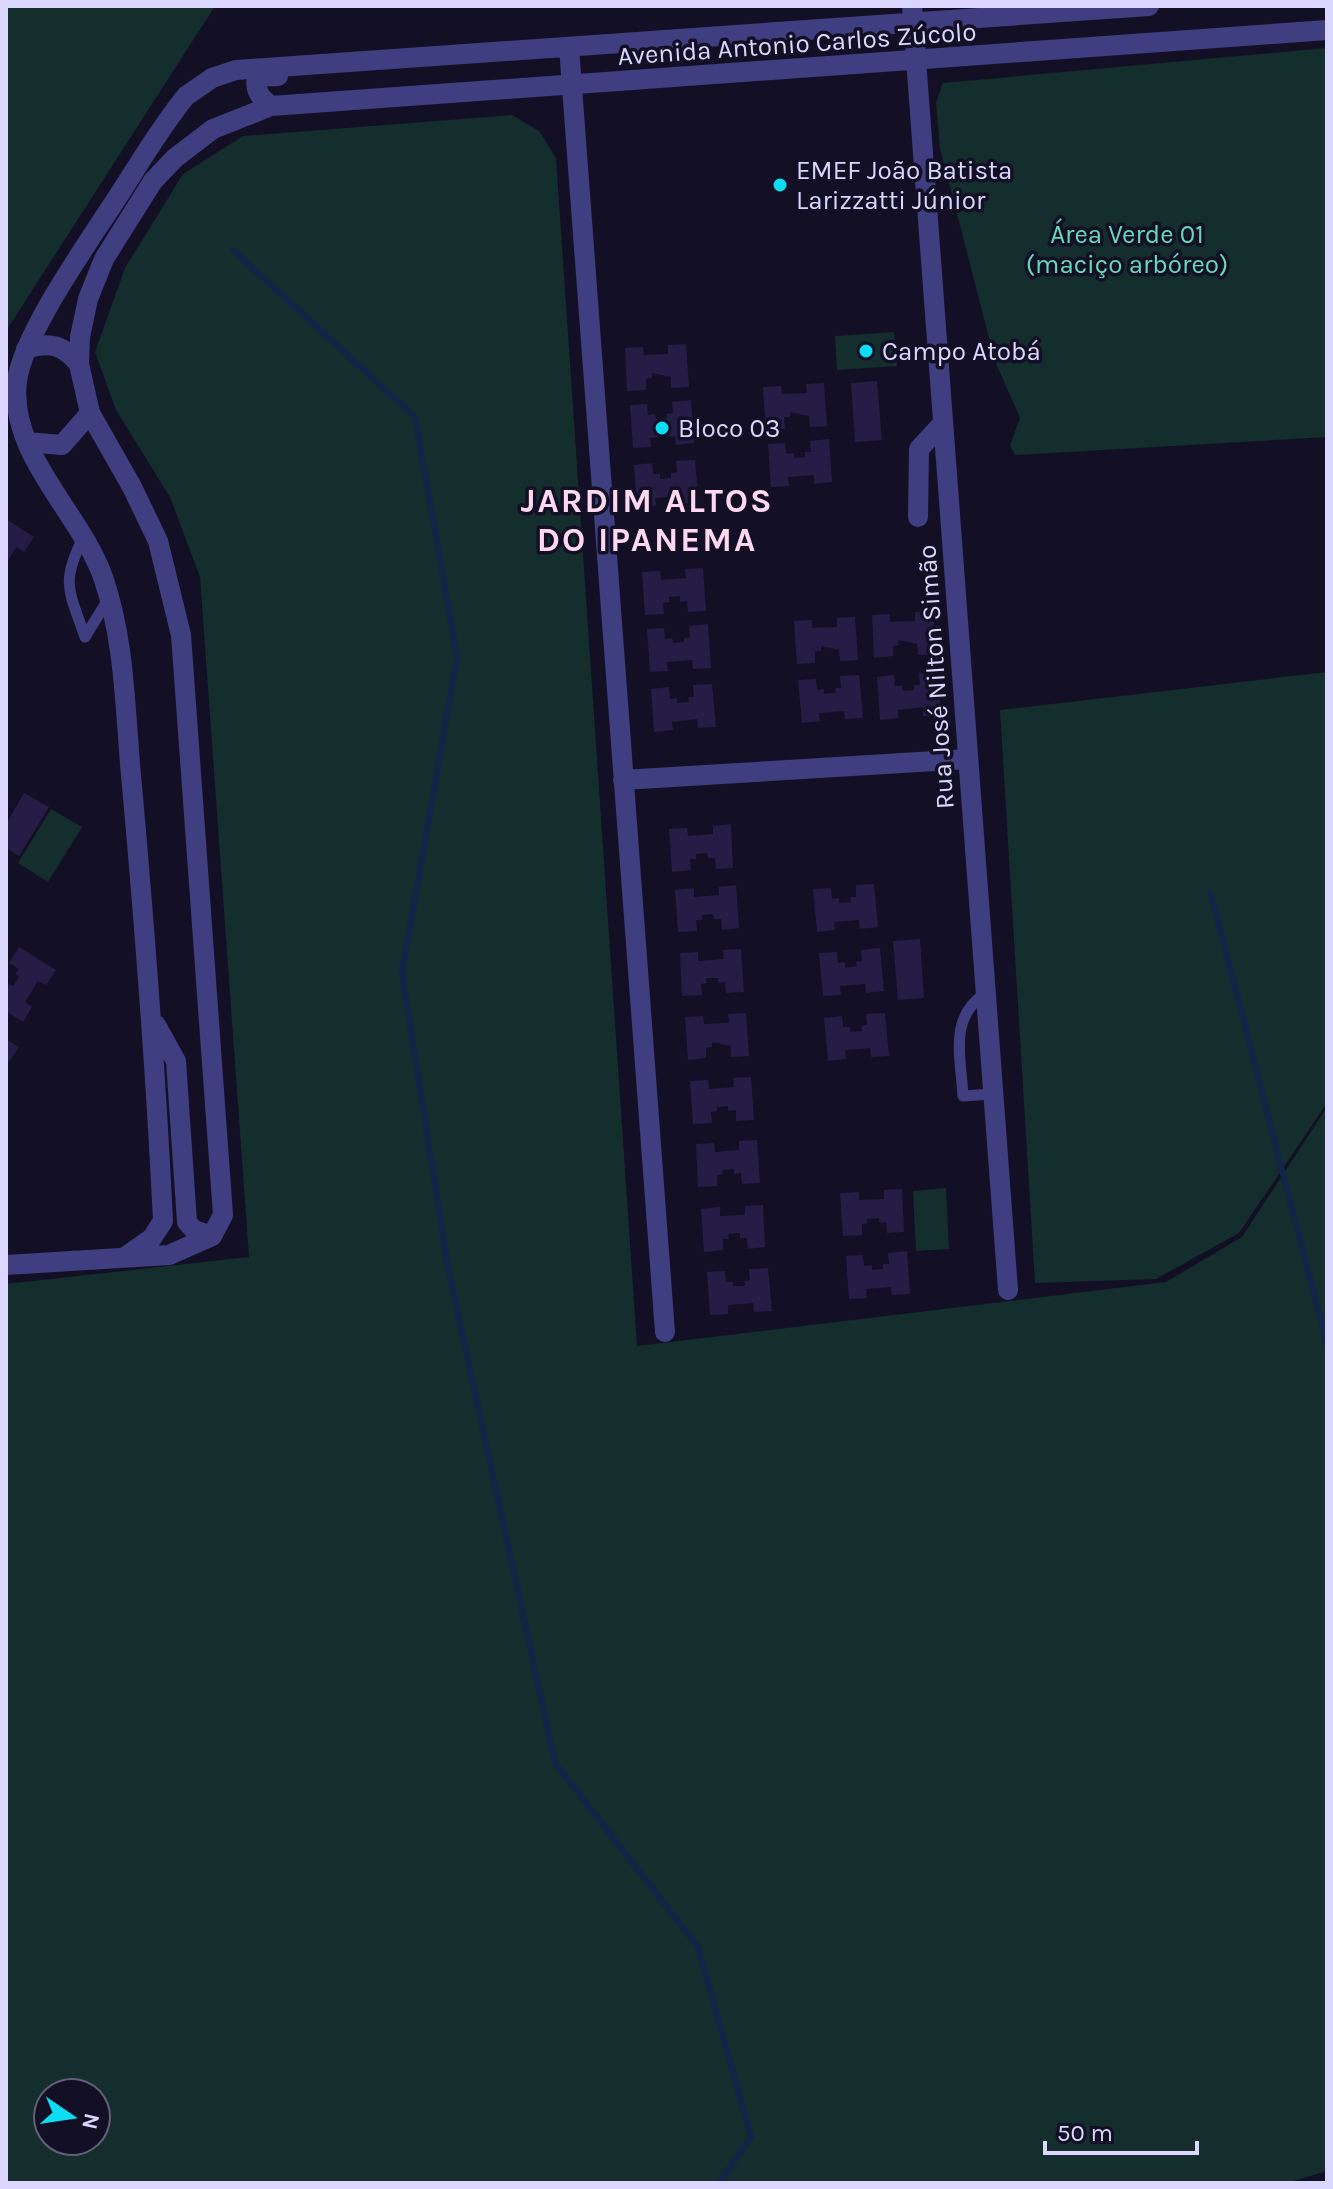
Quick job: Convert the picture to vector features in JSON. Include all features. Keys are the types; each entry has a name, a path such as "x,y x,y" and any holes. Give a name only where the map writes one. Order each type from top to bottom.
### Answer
{"street":[{"name":"Avenida Antonio Carlos Zúcolo","path":"26,349 70,271 161,130 198,86 236,70 569,47 912,15 1149,6"},
{"name":"Rua José Nilton Simão","path":"912,15 1008,1290"},
{"name":"Avenida Antonio Carlos Zúcolo","path":"79,364 88,299 104,259 153,181 175,158 213,129 271,106 1327,30"},
{"path":"569,47 665,1332"},
{"name":"Avenida Antonio Carlos Zúcolo","path":"271,106 256,91 257,77 408,67 423,58"},
{"path":"6,1265 169,1255 212,1236 220,1225 225,1201 181,635 158,541 90,413 79,364 59,346 49,343 26,349 11,398 27,442 84,536 109,598 122,668 154,1021 163,1221 152,1238 125,1257"},
{"path":"27,442 62,445 90,413"},
{"path":"918,517 919,449 943,423"},
{"path":"623,780 968,759"},
{"path":"154,1021 176,1061 187,1222 194,1230 212,1236"}],"lane":[{"path":"84,536 71,563 68,586 85,637 109,598"},
{"path":"986,993 970,1003 960,1024 963,1096 993,1094"}],"green space":[{"path":"6,6 215,6 6,331"},
{"name":"Área Verde 01 (maciço arbóreo)","path":"1327,48 1327,437 1015,455 1010,445 1020,418 995,361 940,148 936,102 943,83"},
{"path":"512,115 539,131 556,158 637,1346 1166,1282 1242,1237 1327,1107 1327,2171 1287,2183 6,2183 6,1284 249,1257 200,577 170,497 116,410 95,352 125,268 183,174 243,136"},
{"name":"Campo Atobá","path":"894,332 897,366 837,370 835,336"},
{"path":"1327,672 1327,1103 1239,1233 1156,1279 1035,1283 1000,710"},
{"path":"51,809 82,827 48,882 18,863"},
{"path":"946,1188 949,1249 916,1251 913,1191"}],"building":[{"path":"686,344 689,387 671,388 671,377 652,373 652,378 646,379 646,390 627,391 625,348 643,347 644,355 668,354 668,345"},
{"path":"877,381 882,440 855,442 851,383"},
{"path":"824,383 827,426 810,427 809,416 790,412 790,417 784,417 785,429 766,430 763,387 781,386 782,394 807,393 806,384"},
{"name":"Bloco 03","path":"691,400 694,443 676,445 675,436 650,438 651,447 633,448 630,405 647,404 648,415 655,414 656,419 667,418 667,414 673,413 672,402"},
{"path":"829,439 832,482 814,484 814,475 788,477 789,486 771,487 768,444 785,443 786,454 794,453 794,458 805,457 805,452 811,452 810,441"},
{"path":"695,460 699,503 681,504 680,496 655,498 656,506 637,508 634,465 652,463 653,474 660,474 660,479 671,478 671,473 677,472 676,461"},
{"path":"6,519 34,537 24,552 16,547 6,564"},
{"path":"703,568 706,611 688,612 687,601 680,602 680,596 669,597 669,602 663,603 664,614 645,615 642,572 660,571 661,580 686,578 685,569"},
{"path":"933,611 936,654 918,655 917,644 898,640 899,645 893,646 893,656 874,658 872,615 890,614 890,622 915,621 915,612"},
{"path":"855,617 858,660 840,661 839,650 821,646 821,651 815,651 815,663 797,664 794,621 812,620 812,628 837,627 837,618"},
{"path":"708,624 711,668 693,669 692,660 667,662 668,671 650,672 647,629 664,628 665,639 672,638 673,643 684,642 684,638 690,637 689,626"},
{"path":"938,672 941,715 923,716 923,707 898,710 898,718 880,720 877,677 894,675 895,686 902,686 903,691 914,690 914,685 920,685 919,673"},
{"path":"859,675 863,718 845,719 844,711 819,713 820,721 802,723 798,680 816,679 817,690 824,689 824,694 836,693 835,688 841,688 840,676"},
{"path":"712,684 716,727 698,728 697,719 672,722 673,730 654,732 651,689 669,687 670,699 677,698 677,703 689,702 688,697 694,697 693,685"},
{"path":"24,793 49,807 19,856 6,848 6,824"},
{"path":"731,824 733,868 716,869 715,858 708,858 707,853 696,854 696,859 690,859 691,870 672,872 669,829 687,828 688,836 713,834 713,826"},
{"path":"874,884 878,927 860,929 859,920 834,922 835,930 817,932 813,889 831,888 832,899 839,898 839,903 851,902 850,897 856,897 856,885"},
{"path":"736,885 739,928 722,930 721,919 714,919 713,914 702,915 702,920 696,920 697,931 678,932 675,890 694,888 694,897 719,895 719,887"},
{"path":"920,939 924,998 898,1000 893,941"},
{"path":"19,947 56,970 46,985 38,981 25,1002 32,1007 23,1022 6,1011 6,989 9,984 13,986 19,977 15,974 19,969 9,963"},
{"path":"880,948 884,991 866,993 865,984 840,986 841,995 823,996 819,953 837,952 838,963 845,962 845,968 857,966 856,962 862,961 861,950"},
{"path":"741,949 744,992 726,993 725,982 718,983 718,978 706,978 707,983 701,984 702,995 682,996 680,953 698,952 698,961 724,959 723,950"},
{"path":"746,1013 749,1056 731,1057 731,1046 712,1042 712,1047 706,1048 706,1058 688,1060 685,1017 703,1016 704,1024 729,1023 728,1014"},
{"path":"885,1013 889,1056 871,1057 870,1048 845,1050 846,1059 828,1061 824,1018 842,1016 843,1027 850,1027 850,1032 862,1031 861,1026 867,1025 866,1014"},
{"path":"6,1039 19,1047 9,1062 6,1060"},
{"path":"751,1077 754,1120 736,1121 736,1110 728,1111 728,1106 717,1107 717,1111 711,1112 712,1123 693,1124 690,1081 708,1080 709,1089 734,1087 733,1078"},
{"path":"757,1140 760,1183 742,1184 741,1173 734,1174 734,1169 722,1170 723,1174 717,1175 717,1186 698,1187 696,1144 714,1143 715,1152 739,1150 739,1141"},
{"path":"902,1189 904,1232 887,1233 886,1222 879,1223 879,1218 867,1219 867,1223 862,1224 862,1235 843,1236 840,1193 859,1192 859,1200 884,1199 884,1190"},
{"path":"763,1205 765,1247 748,1249 747,1238 740,1238 740,1233 728,1234 729,1239 723,1239 723,1250 704,1252 701,1209 720,1207 720,1216 745,1215 745,1206"},
{"path":"907,1251 910,1294 892,1295 891,1287 866,1289 867,1298 849,1299 846,1256 863,1255 864,1266 872,1265 872,1270 883,1269 883,1264 889,1264 888,1253"},
{"path":"768,1268 772,1311 754,1312 753,1303 728,1305 728,1314 710,1315 707,1272 725,1271 726,1282 733,1282 733,1286 745,1286 744,1281 750,1280 749,1269"}],"waterway":[{"path":"233,250 415,417 457,657 402,973 448,1268 555,1763 698,1947 751,2137 719,2183"},
{"path":"1211,894 1327,1345"}],"place":[{"name":"EMEF João Batista Larizzatti Júnior","path":"780,185"},
{"name":"Campo Atobá","path":"866,351"},
{"name":"Bloco 03","path":"662,428"}],"district":[{"name":"JARDIM ALTOS DO IPANEMA","path":"647,520"}]}
